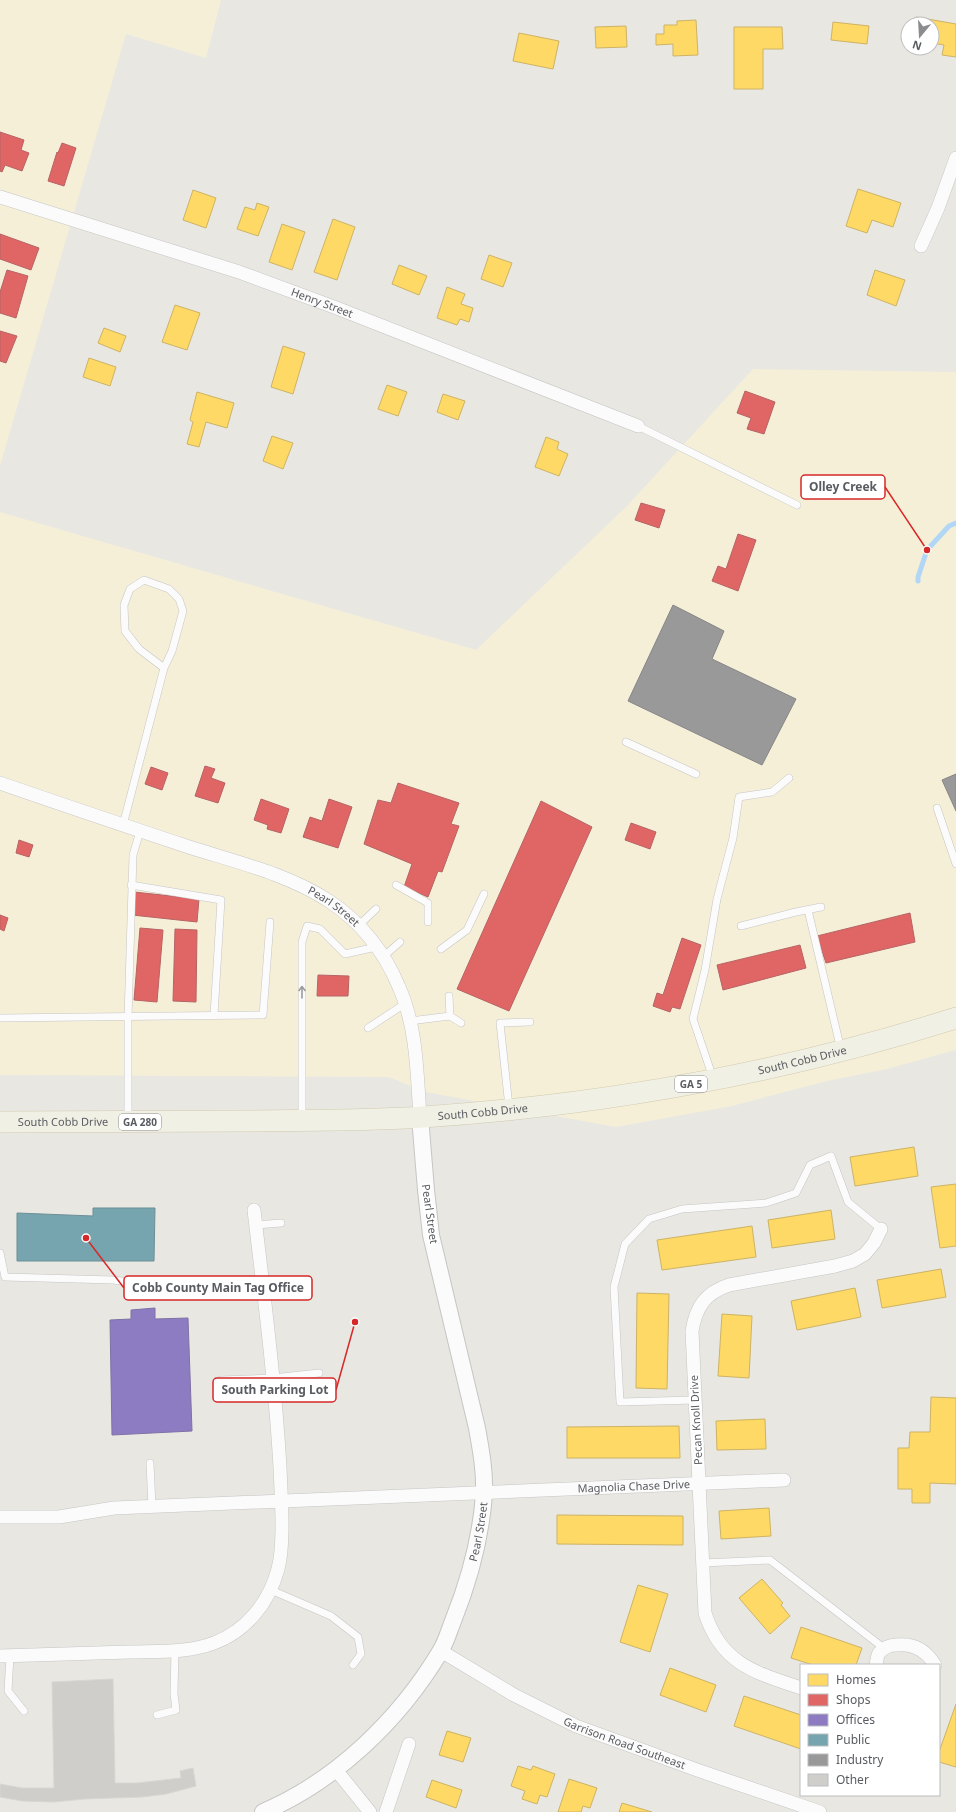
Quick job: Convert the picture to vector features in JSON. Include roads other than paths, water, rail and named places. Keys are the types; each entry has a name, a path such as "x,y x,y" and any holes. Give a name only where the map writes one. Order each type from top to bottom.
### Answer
{"main road":[{"name":"South Cobb Drive","path":"0,1122 302,1120 420,1117 553,1106 714,1080 841,1051 956,1018"}],"street":[{"path":"921,246 938,208 956,158"},
{"name":"Henry Street","path":"0,198 239,272 334,307 638,426"},
{"name":"Pearl Street","path":"0,783 123,826 287,880 330,902 358,926 380,952 393,974 406,1003 414,1047 431,1235 477,1428 482,1459 484,1493 481,1520 472,1562 458,1608 441,1651 396,1712 336,1770 313,1785 263,1812"},
{"path":"5,1656 199,1648 212,1644 238,1630 251,1620 264,1603 278,1568 281,1553 281,1502 273,1378 254,1210"},
{"name":"Pecan Knoll Drive","path":"800,1688 758,1674 740,1664 717,1641 710,1628 705,1613 692,1331 695,1316 708,1295 718,1288 729,1284 835,1266 853,1260 865,1254 874,1243 881,1229"},
{"name":"Magnolia Chase Drive","path":"0,1517 59,1517 114,1508 784,1480"},
{"path":"876,1664 880,1652 890,1645 906,1644 919,1648 930,1656 934,1664"},
{"name":"Garrison Road Southeast","path":"441,1651 514,1696 576,1726 700,1771 820,1812"},
{"path":"386,1812 409,1744"},
{"path":"336,1770 370,1812"}],"lane":[{"path":"638,426 797,505"},
{"path":"123,826 164,668 172,651 183,611 179,599 169,589 144,580 130,589 124,605 125,631 139,649 164,668"},
{"path":"626,742 696,774"},
{"path":"714,1080 693,1019 705,970 717,899 733,838 739,797 772,792 789,778"},
{"path":"937,808 956,864"},
{"path":"128,1122 128,1017 132,855 140,831"},
{"path":"131,885 221,900 214,1015"},
{"path":"396,885 428,903 428,922"},
{"path":"441,949 467,930 484,894"},
{"path":"741,926 821,908"},
{"path":"358,926 376,909"},
{"path":"808,910 841,1051"},
{"path":"1,1018 263,1015 270,922"},
{"path":"302,1120 302,942 307,926 320,929 345,954 380,952 400,942"},
{"path":"449,996 450,1016"},
{"path":"368,1028 406,1003"},
{"path":"410,1021 450,1016 461,1023"},
{"path":"510,1110 500,1023 530,1022"},
{"path":"695,1400 620,1402 614,1287 625,1244 649,1219 682,1209 766,1204 796,1193 810,1165 831,1156 848,1202 881,1229"},
{"path":"256,1225 281,1223"},
{"path":"0,1252 5,1277 113,1280 205,1292 263,1289"},
{"path":"222,1380 273,1378 319,1373"},
{"path":"150,1463 152,1507"},
{"path":"703,1563 770,1560 885,1649"},
{"path":"270,1590 332,1616 358,1637 361,1654 353,1665"},
{"path":"157,1716 176,1710 174,1694 175,1650"},
{"path":"5,1656 8,1691 24,1711"}],"waterway":[{"path":"918,581 927,550 949,526 956,523"}],"place":[{"name":"Olley Creek","path":"927,550"},
{"name":"Cobb County Main Tag Office","path":"86,1238"},
{"name":"South Parking Lot","path":"355,1322"}]}
